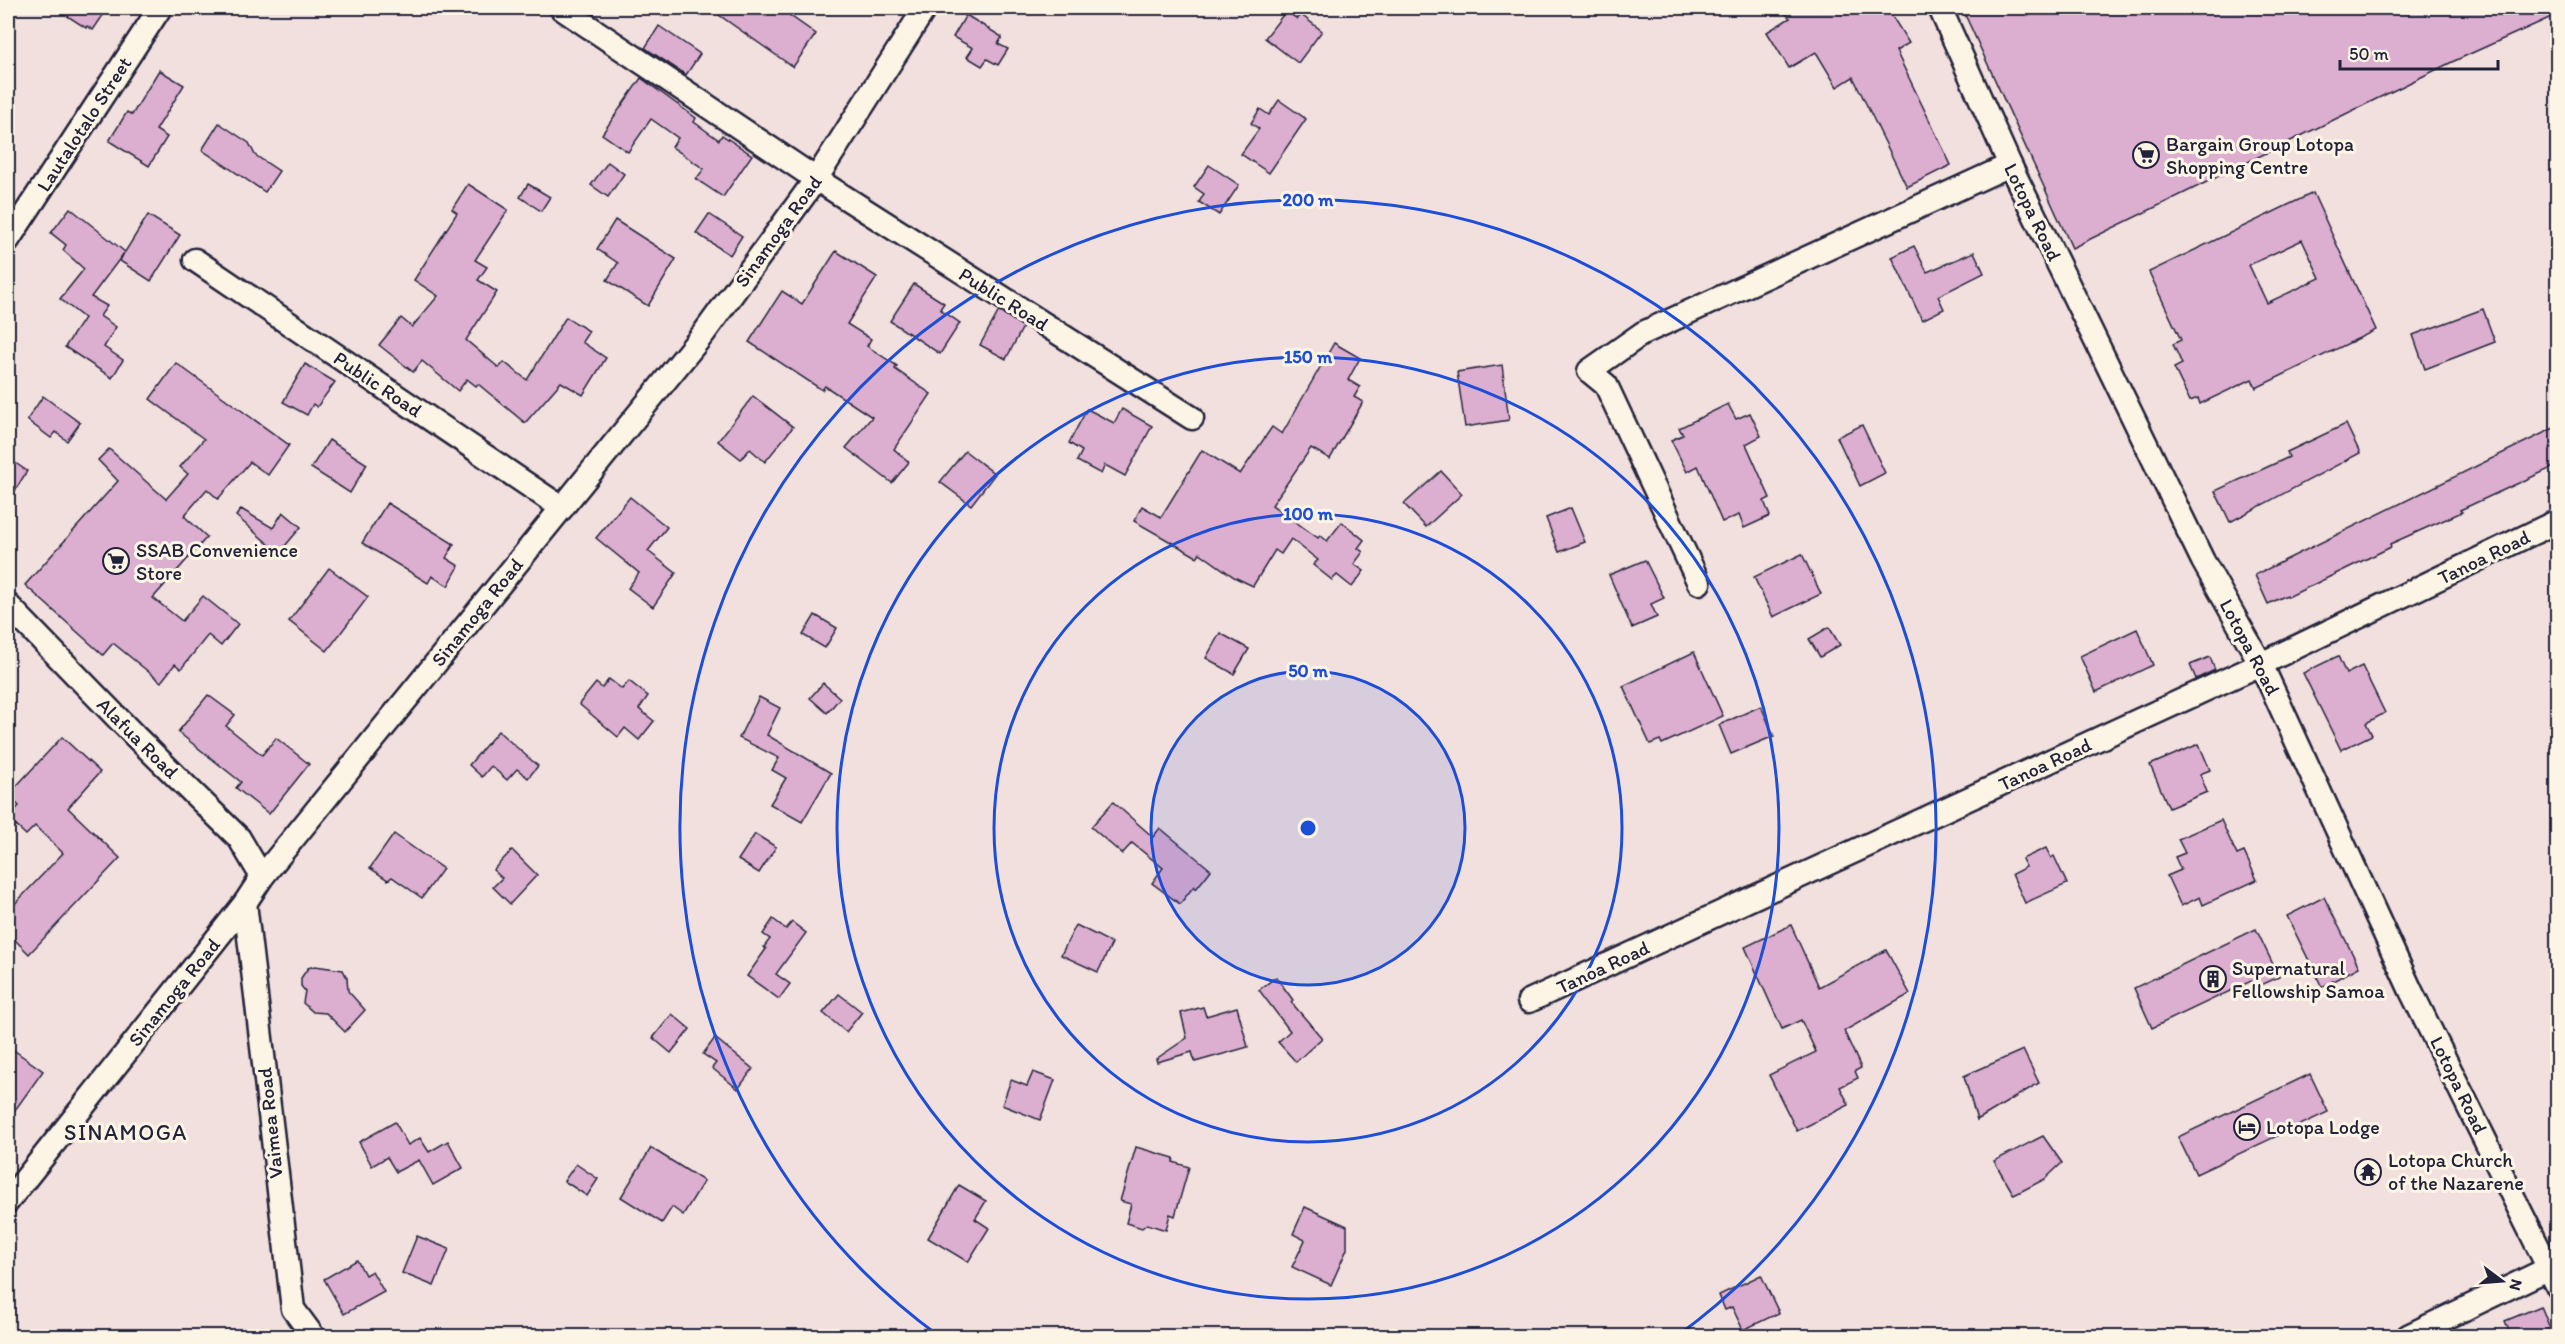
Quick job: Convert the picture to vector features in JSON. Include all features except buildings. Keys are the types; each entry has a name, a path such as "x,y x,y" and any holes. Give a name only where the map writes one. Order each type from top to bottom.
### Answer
{"street":[{"name":"Lautalotalo Street","path":"8,240 160,8"},
{"name":"Public Road","path":"561,8 816,179 1192,418"},
{"name":"Sinamoga Road","path":"8,1201 245,903 262,877 704,333 816,179 925,8"},
{"name":"Lotopa Road","path":"1940,8 2010,165 2203,561 2261,664 2411,991 2555,1273"},
{"path":"1699,583 1606,385 1588,371 1643,333 2010,165"},
{"name":"Public Road","path":"195,260 561,508"},
{"name":"Tanoa Road","path":"1529,1001 2261,664 2558,522"},
{"name":"Alafua Road","path":"8,604 135,736 239,838 262,877"},
{"name":"Vaimea Road","path":"245,903 293,1310 313,1336"},
{"path":"2408,1336 2555,1273"}],"place":[{"name":"Bargain Group Lotopa Shopping Centre","path":"2146,155"},
{"name":"SSAB Convenience Store","path":"116,561"},
{"name":"Supernatural Fellowship Samoa","path":"2213,979"},
{"name":"Lotopa Lodge","path":"2247,1127"},
{"name":"Lotopa Church of the Nazarene","path":"2368,1172"}],"district":[{"name":"SINAMOGA","path":"126,1132"}]}
